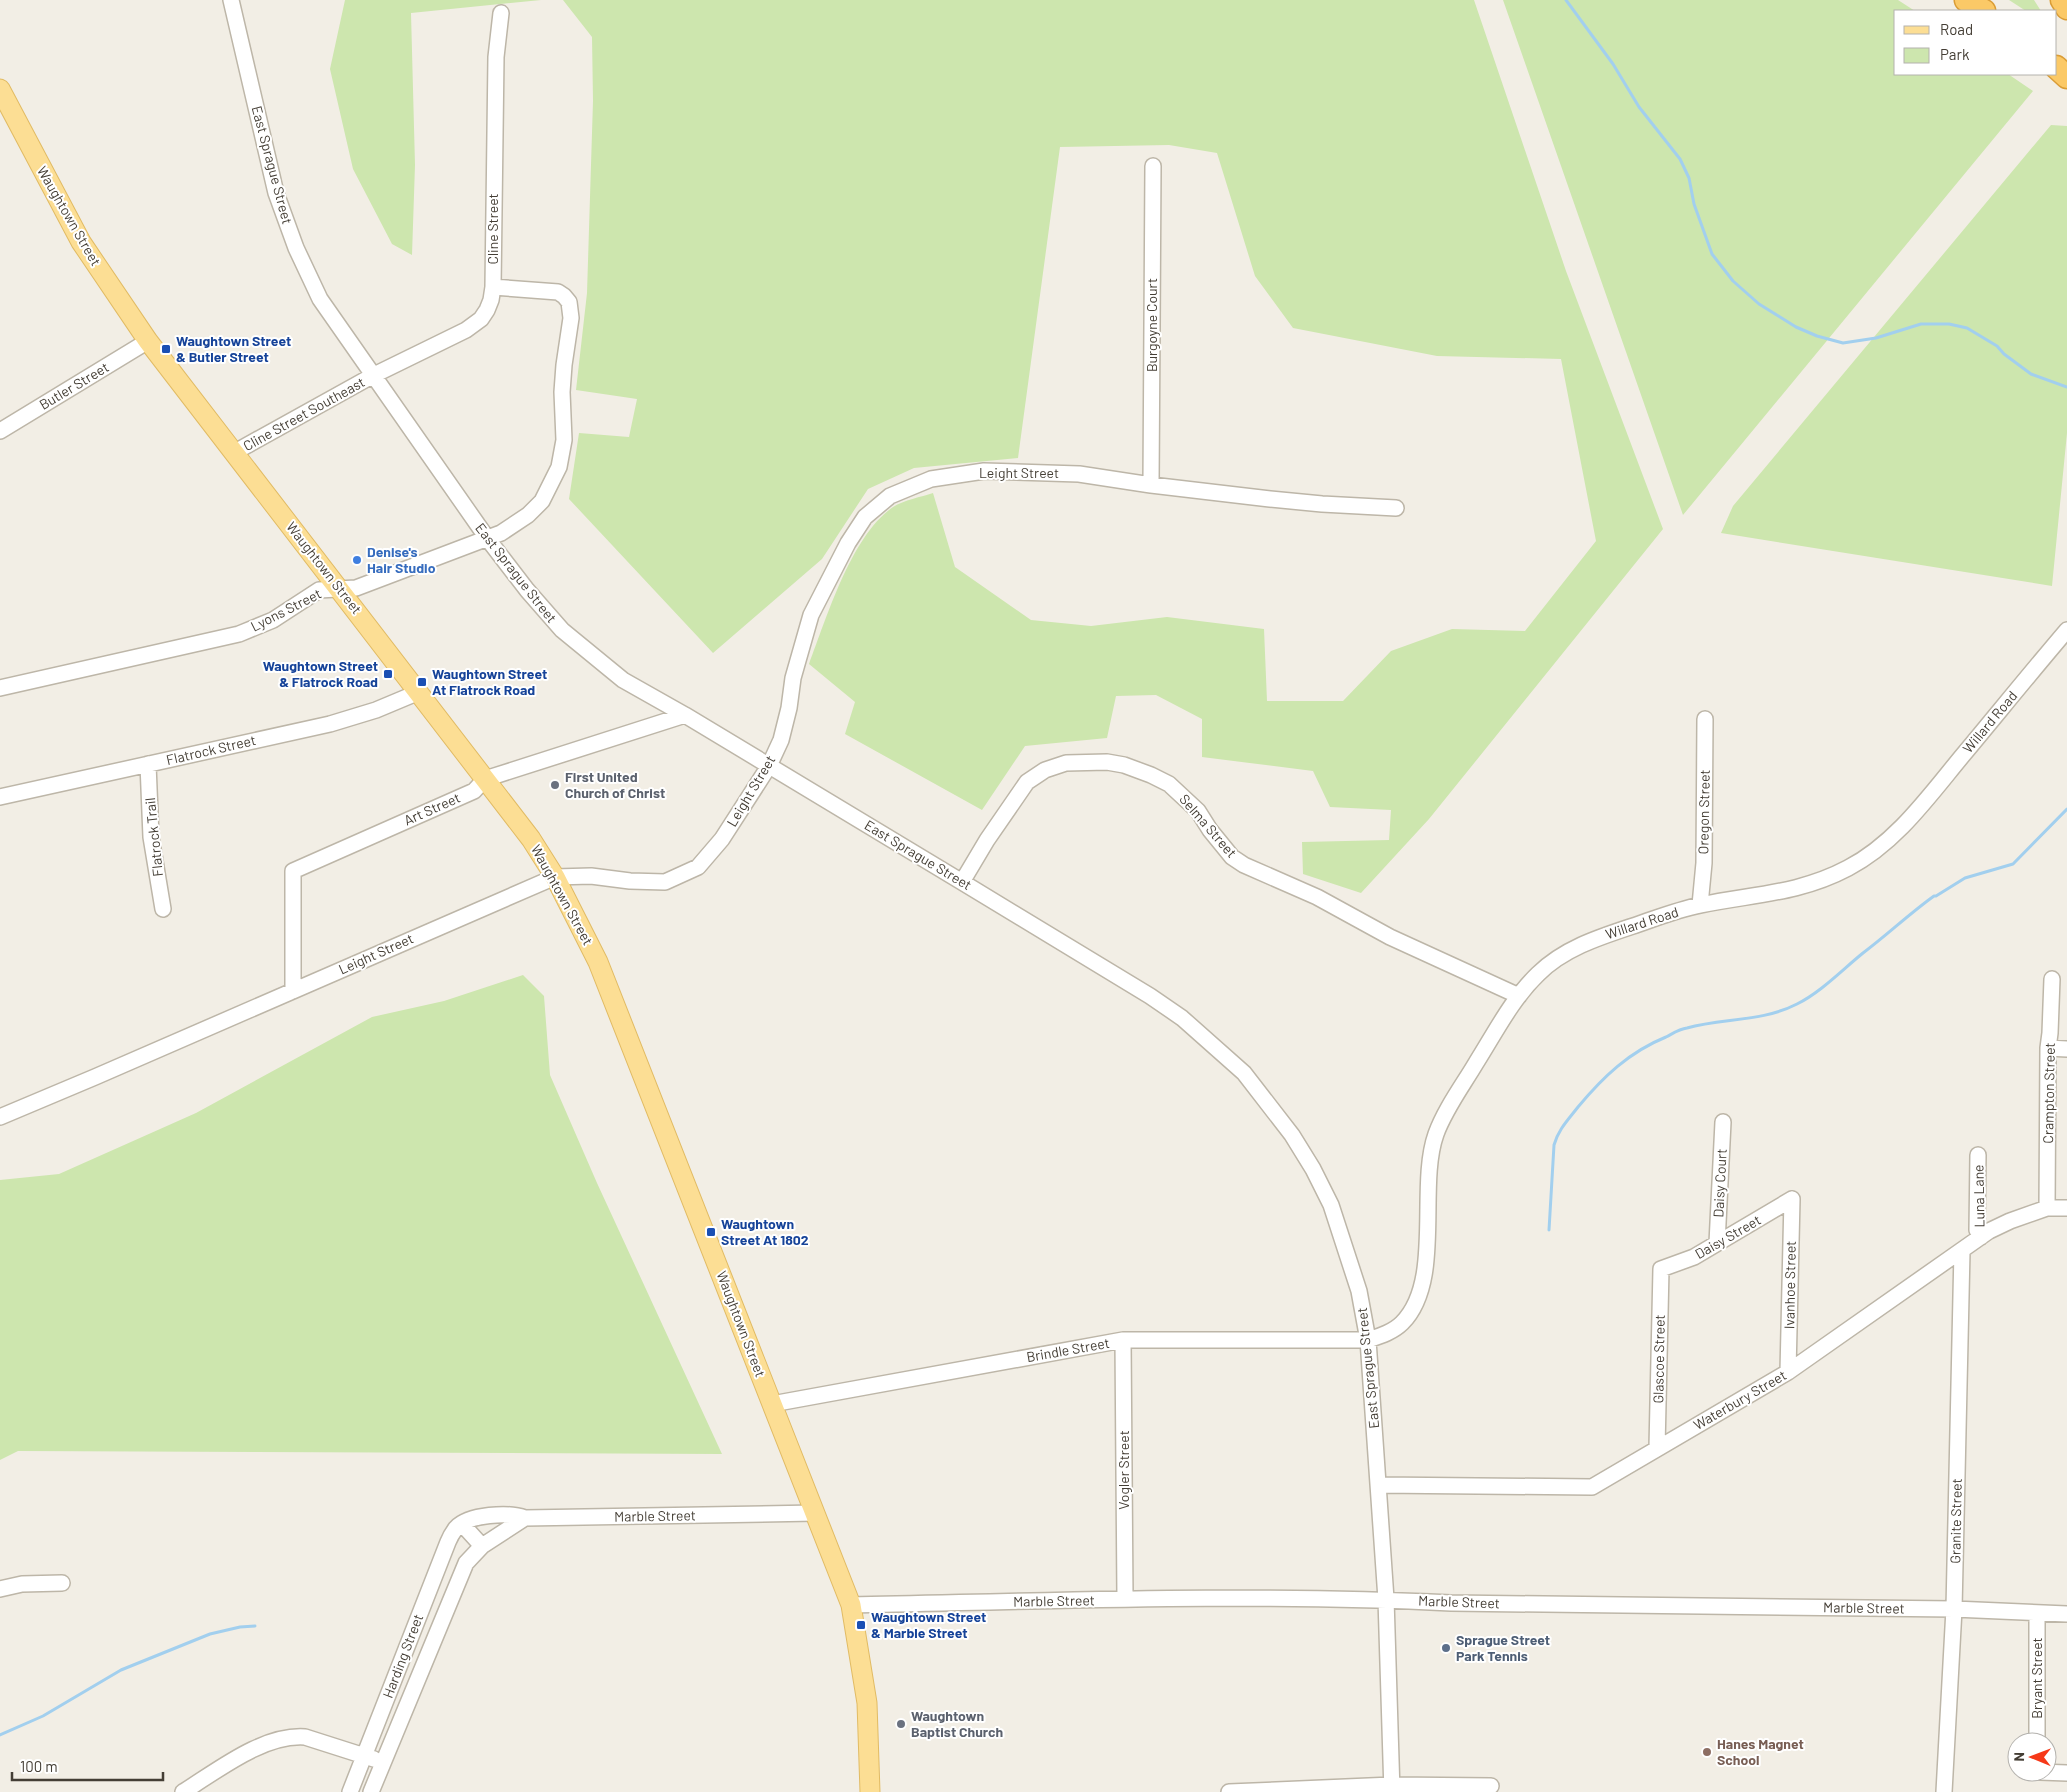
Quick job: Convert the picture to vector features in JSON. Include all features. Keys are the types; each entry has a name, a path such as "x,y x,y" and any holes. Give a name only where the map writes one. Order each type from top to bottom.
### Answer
{"highway":[{"path":"1966,0 1982,10"},
{"path":"2062,0 2067,8"},
{"path":"2057,68 2067,77"}],"main road":[{"name":"Waughtown Street","path":"0,90 81,242 148,341 419,692 531,840 555,877 598,962 851,1605 867,1703 870,1792"}],"street":[{"name":"East Sprague Street","path":"231,0 276,192 296,248 320,300 487,538 526,590 562,630 623,680 685,715 962,882 1150,996 1182,1018 1227,1057 1254,1085 1292,1135 1331,1205 1360,1291 1368,1340 1386,1600 1392,1788"},
{"name":"Cline Street","path":"372,376 466,330 481,320 491,300 493,287 496,57 501,13"},
{"name":"Burgoyne Court","path":"1151,485 1153,166"},
{"name":"Lyons Street","path":"0,688 239,634 273,620 319,590 356,588 501,533 528,515 546,496 559,467 564,440 562,392 564,365 572,318 569,302 558,292 493,287"},
{"name":"Butler Street","path":"0,431 148,341"},
{"name":"Cline Street Southeast","path":"235,452 372,376"},
{"name":"Leight Street","path":"0,1117 555,877 591,876 630,882 665,882 698,867 722,839 769,766 781,740 789,708 792,678 812,615 848,543 866,516 890,496 931,479 984,471 1079,474 1151,485 1322,504 1396,508"},
{"name":"Willard Road","path":"1368,1340 1397,1327 1404,1321 1415,1301 1424,1275 1427,1256 1429,1169 1436,1132 1518,996 1539,973 1578,946 1599,937 1700,905 1771,894 1798,887 1849,868 1876,851 1917,810 2067,630"},
{"name":"Flatrock Street","path":"0,797 330,724 376,710 419,692"},
{"name":"Art Street","path":"293,991 293,871 474,791 485,779 685,715"},
{"name":"Oregon Street","path":"1700,905 1704,862 1705,719"},
{"name":"Selma Street","path":"962,882 987,840 1027,782 1045,770 1066,763 1106,762 1124,765 1151,774 1175,789 1198,811 1210,830 1232,857 1244,865 1317,897 1390,937 1518,996"},
{"name":"Flatrock Trail","path":"148,764 151,838 163,909"},
{"name":"Crampton Street","path":"2047,1208 2048,1048 2052,979"},
{"path":"2048,1048 2067,1048"},
{"name":"Daisy Court","path":"1717,1243 1724,1122"},
{"name":"Luna Lane","path":"1978,1155 1977,1230 1981,1237"},
{"name":"Daisy Street","path":"1661,1269 1694,1257 1792,1199"},
{"name":"Ivanhoe Street","path":"1788,1372 1792,1199"},
{"name":"Waterbury Street","path":"1379,1486 1592,1487 1788,1372 1981,1237 2010,1221 2047,1208 2067,1208"},
{"name":"Granite Street","path":"1944,1792 1954,1609 1962,1251"},
{"name":"Glascoe Street","path":"1657,1448 1661,1269"},
{"name":"Brindle Street","path":"772,1404 1123,1340 1368,1340"},
{"name":"Vogler Street","path":"1123,1340 1125,1599"},
{"name":"Marble Street","path":"462,1524 477,1517 517,1515 525,1518 815,1513"},
{"path":"462,1524 482,1546 525,1518"},
{"name":"Harding Street","path":"350,1792 448,1542 456,1528 462,1524"},
{"name":"Harding Street","path":"371,1792 382,1761 466,1563 482,1546"},
{"path":"0,1589 22,1584 62,1583"},
{"name":"Marble Street","path":"851,1605 1125,1599 1386,1600 1451,1603 1954,1609 2067,1614"},
{"name":"Bryant Street","path":"2037,1613 2037,1732"},
{"path":"183,1792 237,1758 268,1743 295,1737 312,1739 382,1761"},
{"path":"1229,1792 1491,1786"}],"green space":[{"path":"345,0 541,0 411,13 415,165 412,255 392,244 353,169 330,69"},
{"path":"563,0 1474,0 1566,271 1663,529 1429,819 1361,893 1303,874 1302,842 1389,840 1391,810 1330,807 1313,771 1202,757 1202,719 1156,695 1116,696 1107,738 1025,746 982,810 845,734 855,702 809,664 832,601 853,557 878,520 893,507 933,493 955,567 1031,620 1091,626 1167,617 1264,629 1267,701 1343,701 1391,651 1452,629 1525,631 1596,541 1561,359 1437,356 1293,328 1255,276 1217,153 1169,145 1060,147 1018,458 914,468 868,489 822,559 713,653 569,499 579,433 629,437 637,399 576,390 587,293 593,101 592,37"},
{"path":"1503,0 1898,0 1913,10 1894,10 1894,75 2009,75 2033,91 1683,515"},
{"path":"2009,0 2034,0 2040,10 2024,10"},
{"path":"2051,125 2067,126 2067,433 2052,586 1721,533 1733,506"},
{"path":"523,975 544,996 550,1075 597,1183 722,1454 18,1451 0,1460 0,1180 59,1174 196,1113 372,1017 444,1001"}],"waterway":[{"path":"1566,0 1613,64 1639,107 1680,159 1689,178 1694,204 1712,254 1733,281 1759,304 1796,327 1817,336 1843,343 1876,338 1921,324 1949,324 1967,328 1997,346 2004,354 2031,374 2067,387"},
{"path":"1549,1230 1554,1145 1558,1135 1578,1107 1618,1066 1640,1050 1681,1029 1770,1014 1784,1010 1806,999 1934,896 1965,878 2013,864 2067,809"},
{"path":"0,1735 43,1716 121,1670 210,1634 240,1627 255,1626"}],"place":[{"name":"Waughtown Street & Butler Street","path":"166,349"},
{"name":"Denise's Hair Studio","path":"357,560"},
{"name":"Waughtown Street & Flatrock Road","path":"388,674"},
{"name":"Waughtown Street At Flatrock Road","path":"422,682"},
{"name":"First United Church of Christ","path":"555,785"},
{"name":"Waughtown Street At 1802","path":"711,1232"},
{"name":"Waughtown Street & Marble Street","path":"861,1625"},
{"name":"Sprague Street Park Tennis","path":"1446,1648"},
{"name":"Waughtown Baptist Church","path":"901,1724"},
{"name":"Hanes Magnet School","path":"1707,1752"}]}
